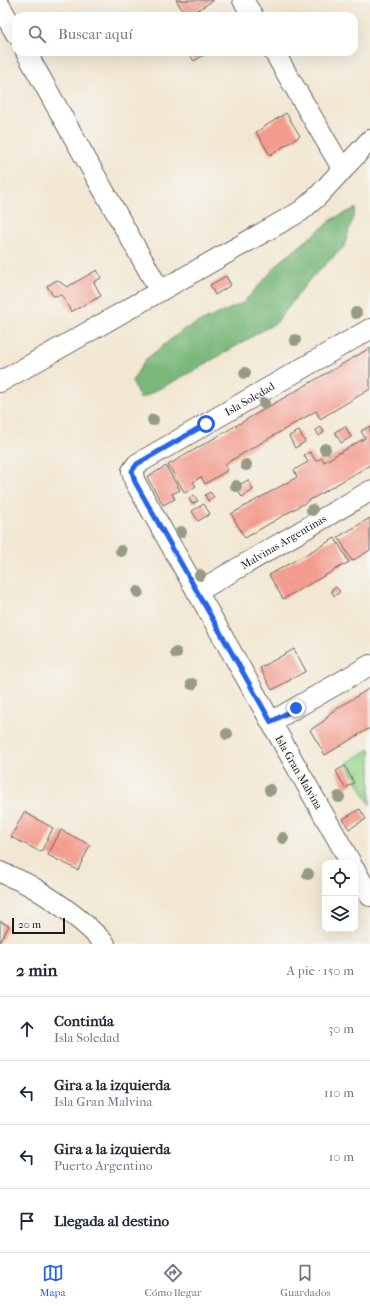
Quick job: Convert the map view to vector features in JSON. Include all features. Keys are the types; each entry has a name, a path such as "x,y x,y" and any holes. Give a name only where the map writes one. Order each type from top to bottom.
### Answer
{"street":[{"path":"243,0 250,12"},
{"path":"0,6 12,27"},
{"path":"28,56 160,291"},
{"path":"276,56 343,170"},
{"path":"0,382 301,211 318,196 370,140"},
{"name":"Isla Soledad","path":"132,471 137,464 370,329"},
{"name":"Isla Gran Malvina","path":"132,471 135,482 349,860"},
{"name":"Malvinas Argentinas","path":"197,592 370,491"},
{"path":"271,722 370,665"},
{"path":"0,872 33,887 65,910 99,937 105,944"},
{"path":"358,875 370,896"}],"green space":[{"path":"356,208 344,247 310,279 277,322 195,370 140,399 132,381 145,360 184,329 243,303 280,262 333,219"},
{"path":"370,749 370,805 347,763"}],"building":[{"path":"176,0 214,0 194,12 184,12"},
{"path":"191,56 202,56 194,61"},
{"path":"286,113 300,136 270,155 256,132"},
{"path":"97,270 101,278 94,282 101,296 71,312 62,295 53,296 47,286 57,280 67,287"},
{"path":"226,276 231,285 215,295 210,285"},
{"path":"370,348 370,389 320,419 316,411 225,464 228,470 205,484 201,477 193,482 196,486 185,493 168,465"},
{"path":"345,426 351,437 341,443 335,432"},
{"path":"370,426 370,465 245,538 231,514 297,477 294,470 308,462 304,455 310,452 316,461 322,458 324,462 365,438 361,431"},
{"path":"321,427 324,432 319,436 316,430"},
{"path":"299,431 305,442 295,448 289,436"},
{"path":"166,466 180,490 172,494 175,499 163,505 147,477"},
{"path":"248,480 253,490 242,497 236,487"},
{"path":"210,492 214,497 208,501 205,495"},
{"path":"194,495 198,501 192,504 189,498"},
{"path":"204,504 210,514 198,521 192,511"},
{"path":"370,518 370,550 352,561 338,537"},
{"path":"335,538 349,562 283,599 269,575"},
{"path":"336,587 340,592 334,596 331,590"},
{"path":"294,649 306,671 272,690 260,668"},
{"path":"370,688 370,728 325,755 310,730 324,721 330,713"},
{"path":"345,766 354,783 345,788 336,771"},
{"path":"360,809 366,819 349,829 343,819"},
{"path":"24,812 53,828 41,852 11,837"},
{"path":"61,830 90,845 78,870 48,855"},
{"path":"0,921 9,926 0,942"}],"route":[{"path":"206,424 137,464 132,471 135,482 271,722 296,708"}]}
